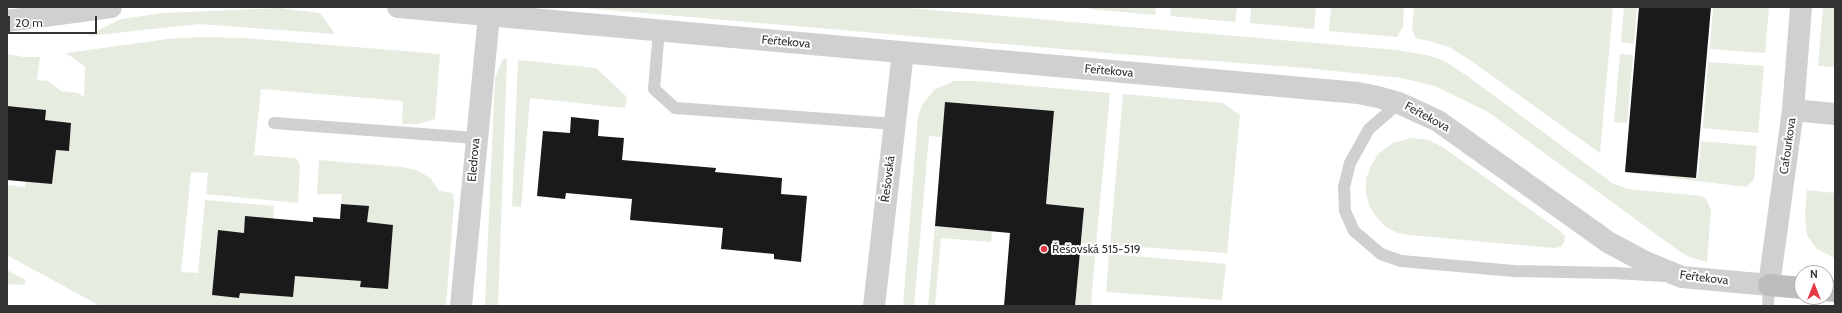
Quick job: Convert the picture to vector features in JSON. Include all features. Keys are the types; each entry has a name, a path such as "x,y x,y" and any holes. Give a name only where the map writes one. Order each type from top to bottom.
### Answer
{"street":[{"path":"7,21 111,7"},
{"name":"Feřtekova","path":"398,7 1358,93 1399,103 1438,121 1608,242 1645,262 1682,277 1769,295"},
{"name":"Cafourkova","path":"1769,295 1793,110 1800,7"},
{"name":"Eledrova","path":"461,306 489,15"},
{"name":"Řešovská","path":"874,306 903,52"},
{"path":"1793,110 1835,114"},
{"path":"1769,295 1794,290"}],"lane":[{"path":"659,30 654,89 675,108 895,124"},
{"path":"1399,103 1369,129 1350,163 1344,187 1345,210 1354,231 1382,254 1401,261 1514,271 1614,273 1682,277"},
{"path":"274,123 476,138"}],"shaded area":[{"path":"574,7 898,7 1397,50 1427,55 1444,61 1466,75 1612,183 1628,189 1701,196 1706,199 1711,210 1707,262 1692,258 1682,253 1488,112 1435,86 1401,78 1306,68 1120,54"},
{"path":"1090,7 1156,7 1155,15 1090,9"},
{"path":"1171,7 1237,7 1235,22 1170,16"},
{"path":"1251,7 1316,7 1314,29 1250,23"},
{"path":"1331,7 1404,7 1403,27 1397,37 1329,31"},
{"path":"1414,7 1613,7 1600,153 1473,62 1449,47 1415,38 1412,28"},
{"path":"1624,7 1637,7 1634,44 1621,42"},
{"path":"1713,7 1769,7 1765,53 1710,49"},
{"path":"1823,7 1835,7 1835,67 1818,66"},
{"path":"279,8 320,13 335,34 199,24 87,36 121,19 163,13"},
{"path":"198,37 245,38 440,54 435,119 418,124 402,124 403,101 261,89 254,155 296,158 300,165 298,203 206,194 208,173 191,172 181,272 198,273 205,200 274,206 273,219 244,233 218,230 212,295 239,298 240,293 293,297 295,271 309,277 361,281 361,287 388,289 393,225 367,222 368,206 341,204 342,194 317,194 319,160 403,167 419,171 431,179 439,191 453,193 454,203 446,306 100,306 7,255 7,185 25,187 26,181 52,184 56,150 69,151 71,123 45,120 7,106 7,54 24,57 40,57 37,80 48,81 61,91 78,93 84,97 85,67 66,53 168,39"},
{"path":"1620,54 1633,55 1627,123 1614,122"},
{"path":"503,59 507,59 498,306 485,306 495,78"},
{"path":"518,60 596,68 627,97 625,108 530,98 521,207 512,206"},
{"path":"1708,62 1764,66 1758,133 1703,128"},
{"path":"954,81 975,81 1110,93 1096,245 1081,243 1084,208 1013,201 992,228 991,242 941,238 935,306 928,306 935,226 984,231 988,173 1049,178 1054,112 945,102 942,137 929,136 914,306 903,306 918,116 923,104 934,90"},
{"path":"1123,94 1223,103 1240,115 1227,253 1110,245"},
{"path":"1411,138 1429,140 1444,148 1560,231 1565,236 1564,243 1560,247 1554,248 1409,235 1398,233 1386,227 1369,206 1366,192 1366,179 1378,154 1393,143"},
{"path":"1701,141 1757,146 1754,179 1747,187 1623,172 1698,178"},
{"path":"1807,190 1835,193 1835,258 1817,249 1807,235 1805,215"},
{"path":"1109,254 1226,264 1222,300 1106,292"},
{"path":"1079,255 1095,256 1091,306 1075,306"},
{"path":"7,270 26,280 24,285 7,284"}],"building":[{"path":"1639,7 1711,7 1696,178 1625,172"},
{"path":"945,102 1054,111 1046,204 1084,208 1075,306 1004,306 1010,233 935,226"},
{"path":"7,106 46,110 45,120 71,123 69,151 56,150 52,184 7,180"},
{"path":"571,117 599,120 598,136 624,138 622,160 716,168 715,172 782,178 781,194 807,196 801,262 774,259 774,254 721,249 723,228 630,220 632,199 566,193 565,199 537,196 543,131 570,133"},
{"path":"341,204 369,206 367,222 393,225 388,289 360,287 361,281 295,276 293,297 240,293 239,298 212,295 218,230 244,233 245,216 313,222 313,217 340,219"}],"place":[{"name":"Řešovská 515-519","path":"1044,249"}]}
